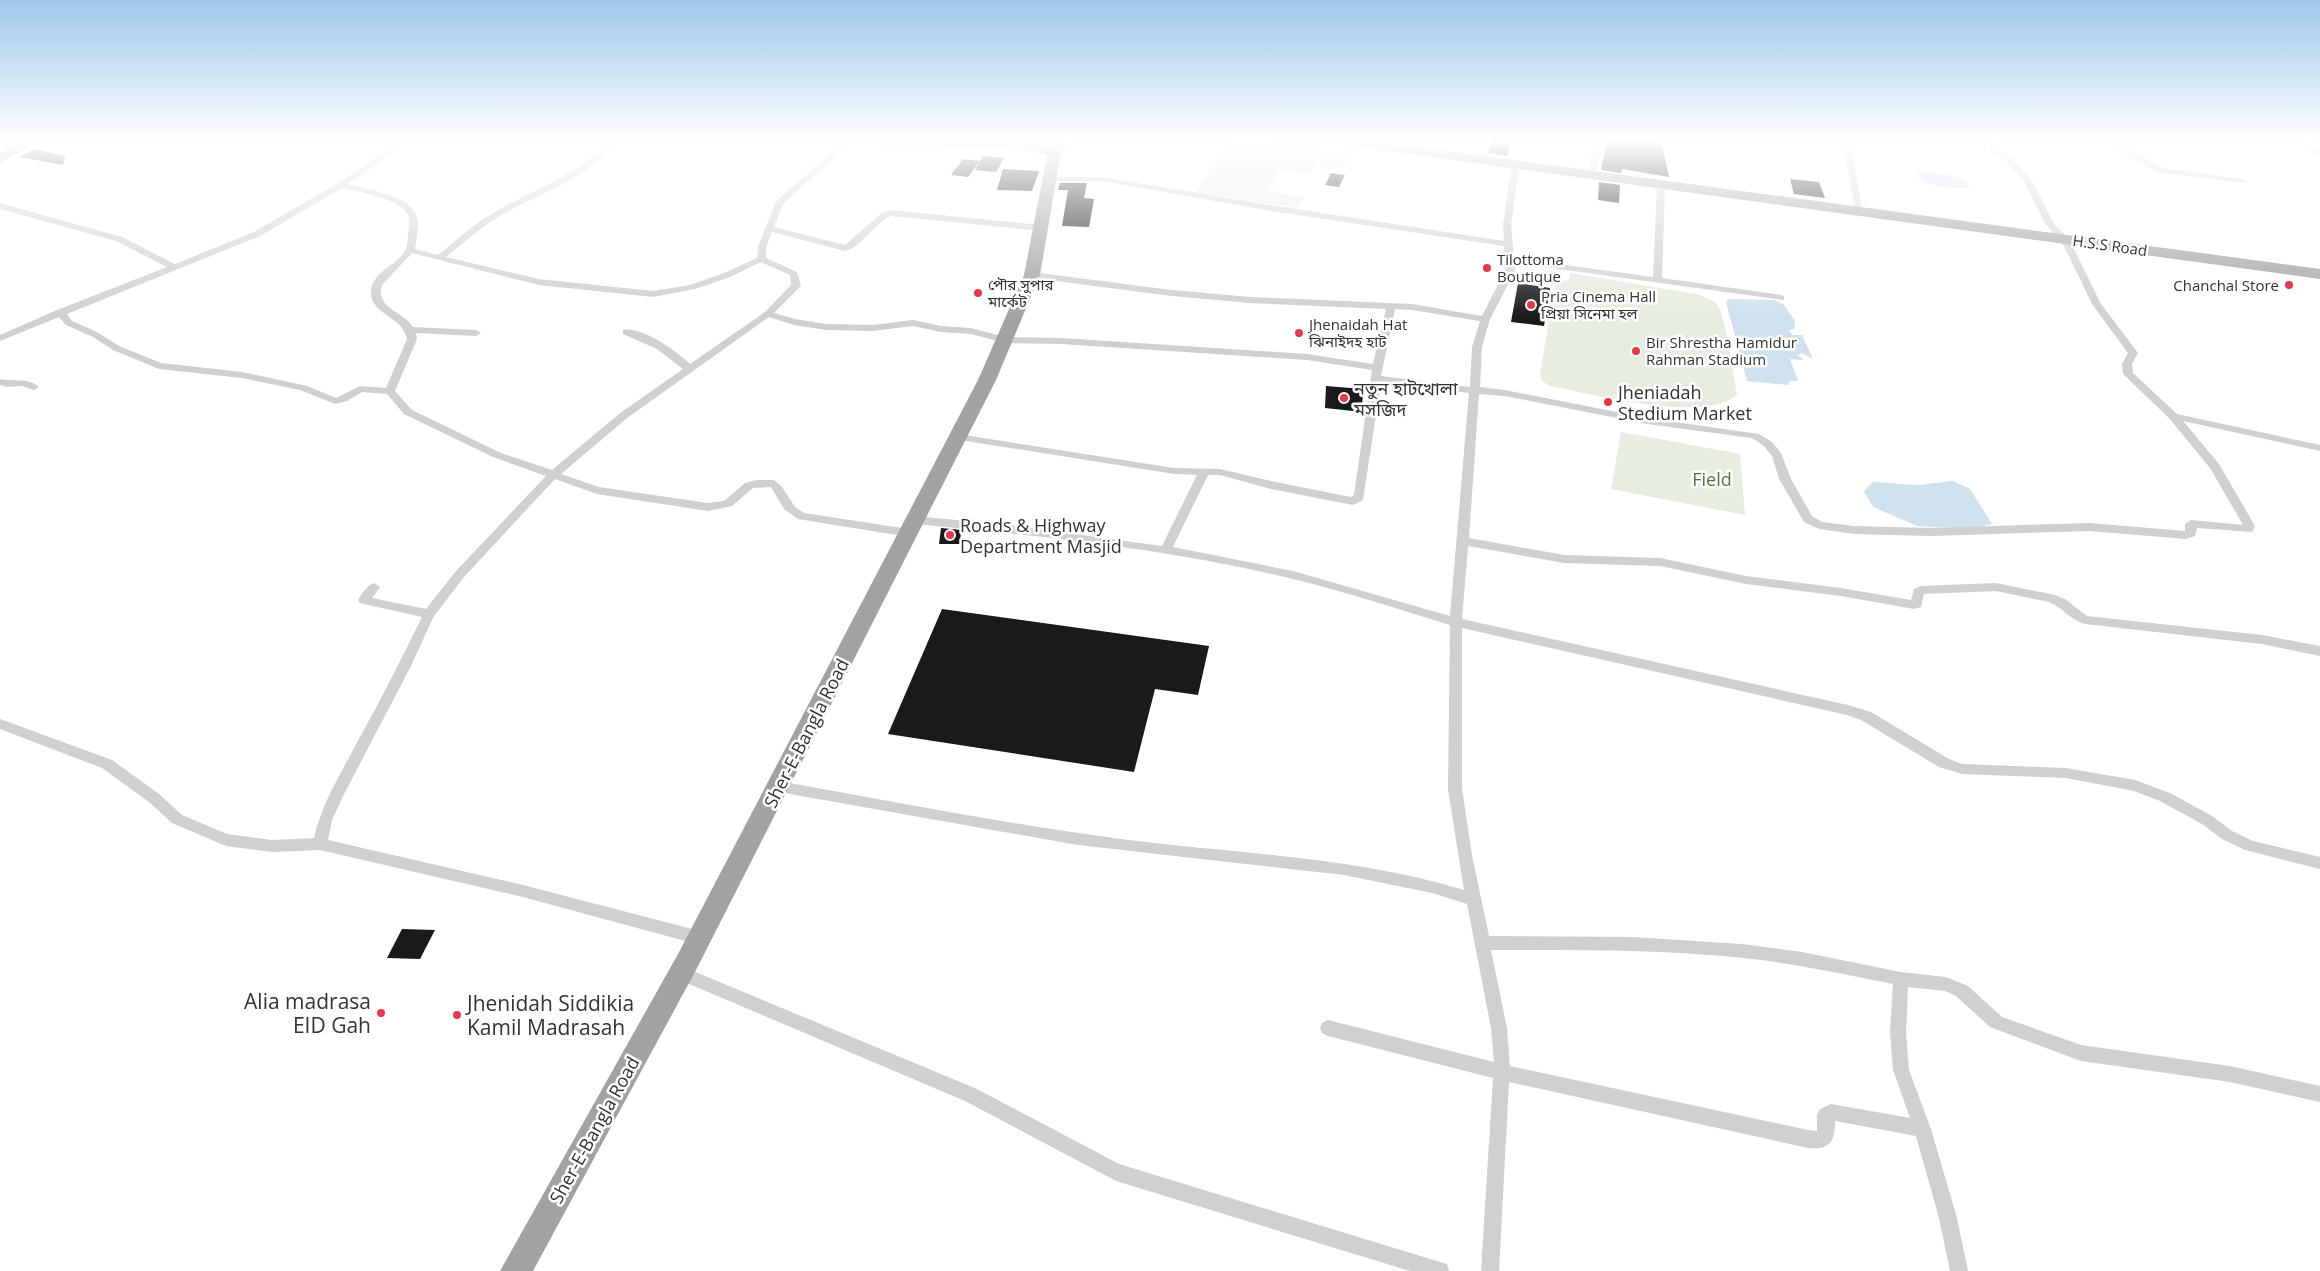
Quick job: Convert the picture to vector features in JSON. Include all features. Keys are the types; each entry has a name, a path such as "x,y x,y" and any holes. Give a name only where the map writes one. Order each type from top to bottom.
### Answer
{"highway":[{"name":"Sher-E-Bangla Road","path":"516,1271 682,972 958,437 1005,340 1032,275 1047,199"},
{"name":"H.S.S Road","path":"1770,199 2320,274"}],"street":[{"path":"0,338 60,312 176,268 256,234 316,199"},
{"path":"390,391 412,339 411,330 400,318 381,307 375,296 378,283 382,277 403,259 410,250 413,226 412,214 400,203 391,199"},
{"path":"440,258 495,215 528,199"},
{"path":"760,259 762,247 779,203 783,199"},
{"path":"1220,199 1508,244"},
{"path":"1490,1271 1501,1072 1499,1028 1455,790 1456,622 1477,347 1485,319 1507,281 1511,260 1507,224 1511,199"},
{"path":"1657,280 1661,199"},
{"path":"1857,199 1860,212"},
{"path":"768,314 794,322 826,327 873,328 913,323 941,329 971,331 1005,340 1061,341 1307,358 1377,373 1474,390 1505,393 1656,423 1755,436 1768,444 1777,455 1785,479 1808,519 1819,525 1862,530 1940,532 2090,527 2186,535 2191,533 2192,524 2248,529 2249,526 2215,466 2173,416 2128,374 2127,364 2133,353 2097,304 2066,239 2050,224 2037,199"},
{"path":"0,206 119,239 176,268"},
{"path":"770,229 845,248 850,247 876,222 890,214 1042,228"},
{"path":"320,844 325,820 336,795 405,666 429,614 460,574 554,474 623,416 768,314 796,286 794,274 760,259 727,275 704,283 653,294 539,282 410,250"},
{"path":"1511,260 1781,298"},
{"path":"1032,275 1172,293 1289,302 1425,308 1485,319"},
{"path":"958,437 1169,470 1220,472 1341,500 1357,500 1359,497 1377,373 1391,306"},
{"path":"60,312 69,323 96,335 116,348 137,355 159,366 242,375 292,385 335,401 343,399 360,388 390,391"},
{"path":"411,330 476,333"},
{"path":"626,332 658,344 675,354 690,370"},
{"path":"0,382 7,384 23,382 34,387"},
{"path":"390,391 408,412 426,419 461,439 497,455 597,490 708,507 722,506 732,501 739,492 748,486 774,484 781,492 785,504 791,512 802,516 912,526 1009,529 1166,550 1293,575 1456,622 1848,710 1866,716 1944,763 1962,769 2066,773 2135,786 2165,797 2207,820 2227,835 2250,846 2320,863"},
{"path":"2173,416 2320,448"},
{"path":"1166,550 1204,472"},
{"path":"1462,541 1564,559 1660,562 1746,580 1841,592 1914,605 1917,604 1918,592 1921,590 1996,587 2051,598 2061,602 2078,618 2085,620 2140,628 2245,637 2320,651"},
{"path":"374,587 364,600 429,614"},
{"path":"0,724 107,764 154,798 177,819 226,840 272,846 320,844 519,890 700,938"},
{"path":"778,787 1120,845 1352,869 1421,882 1475,900"},
{"path":"1483,943 1632,944 1742,951 1802,959 1901,979 1946,984 1954,987 1996,1022 2045,1042 2081,1053 2230,1074 2320,1094"},
{"path":"682,972 971,1095 1116,1172 1440,1271"},
{"path":"1901,979 1898,1032 1901,1070 1922,1129 1948,1218 1959,1271"},
{"path":"1328,1028 1501,1072 1808,1139 1819,1140 1826,1135 1826,1116 1831,1112 1922,1129"}],"green space":[{"path":"1243,199 1303,199 1298,208"},
{"name":"Bir Shrestha Hamidur Rahman Stadium","path":"1570,273 1697,294 1714,302 1718,306 1724,323 1737,395 1721,403 1699,407 1674,407 1593,395 1550,386 1542,381 1540,374 1555,286 1561,281 1569,280"},
{"name":"Field","path":"1621,432 1740,454 1745,515 1611,489"}],"water":[{"path":"1728,299 1775,300 1784,305 1795,321 1794,329 1789,330 1792,335 1802,335 1813,359 1801,353 1797,356 1803,358 1801,360 1790,359 1798,381 1789,381 1789,385 1747,381 1726,302"},
{"path":"1953,481 1970,489 1992,524 1970,529 1917,526 1873,507 1864,491 1873,482 1918,485"}],"building":[{"path":"1066,199 1094,199 1089,227 1062,226"},
{"path":"1598,199 1619,199 1619,203"},
{"name":"Pria Cinema Hall প্রিয়া সিনেমা হল","path":"1518,283 1550,288 1544,326 1511,322"},
{"name":"নতুন হাটখোলা মসজিদ","path":"1326,386 1363,389 1362,412 1325,408"},
{"name":"Roads & Highway Department Masjid","path":"941,528 961,530 960,544 939,544"},
{"path":"942,609 1209,646 1198,695 1155,689 1134,772 888,734"},
{"path":"402,929 435,930 420,959 387,958"}],"place":[{"name":"Tilottoma Boutique","path":"1487,268"},
{"name":"Chanchal Store","path":"2289,285"},
{"name":"পৌর সুপার মার্কেট","path":"978,293"},
{"name":"Pria Cinema Hall প্রিয়া সিনেমা হল","path":"1531,305"},
{"name":"Jhenaidah Hat ঝিনাইদহ হাট","path":"1299,333"},
{"name":"Bir Shrestha Hamidur Rahman Stadium","path":"1636,351"},
{"name":"নতুন হাটখোলা মসজিদ","path":"1344,398"},
{"name":"Jheniadah Stedium Market","path":"1608,402"},
{"name":"Roads & Highway Department Masjid","path":"950,535"},
{"name":"Alia madrasa EID Gah","path":"381,1013"},
{"name":"Jhenidah Siddikia Kamil Madrasah","path":"457,1015"}]}
